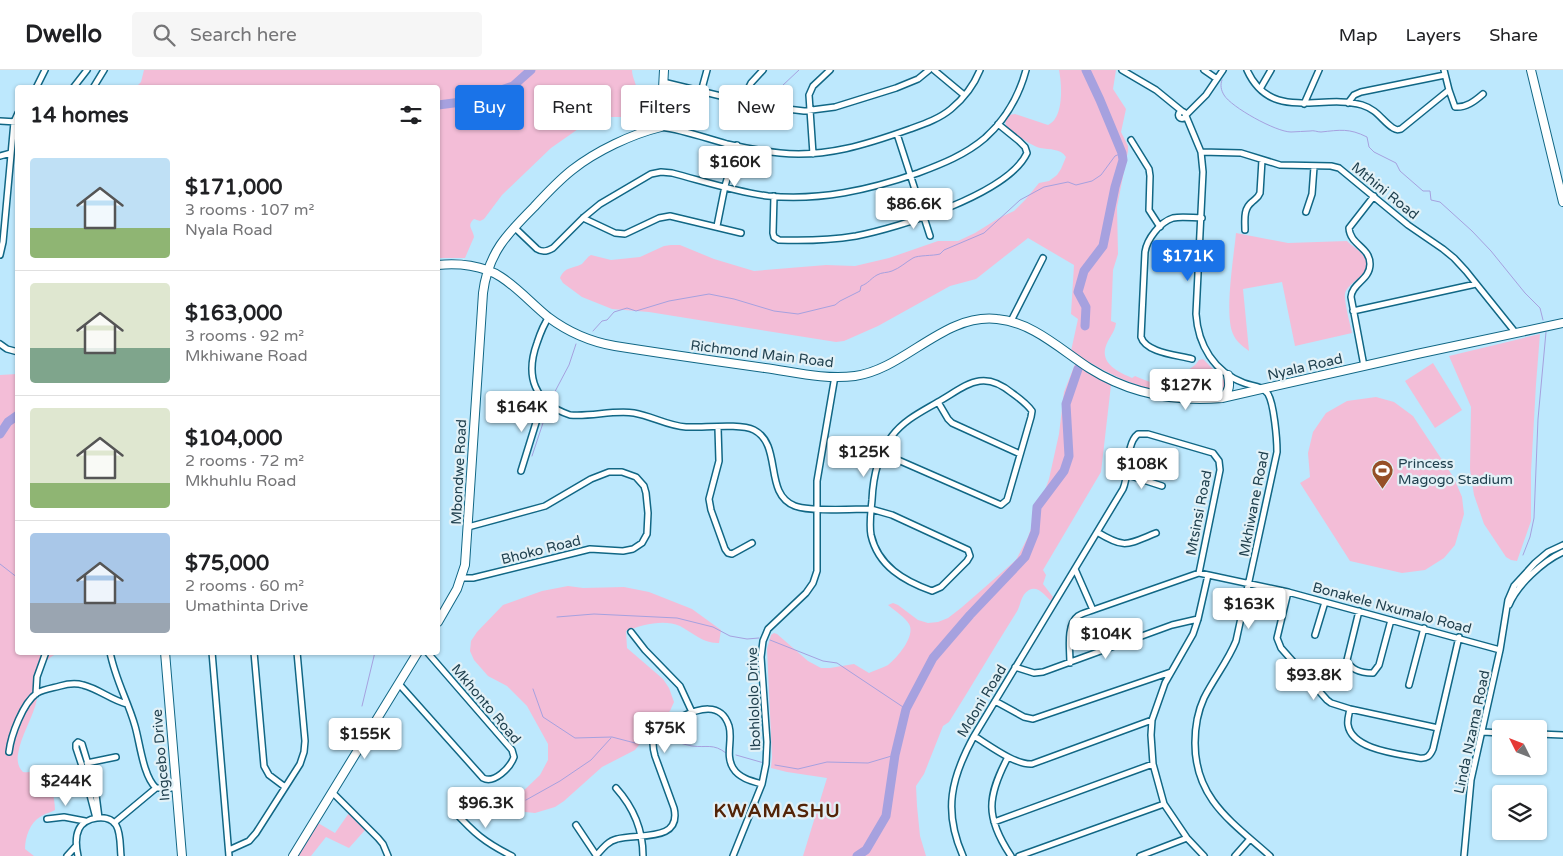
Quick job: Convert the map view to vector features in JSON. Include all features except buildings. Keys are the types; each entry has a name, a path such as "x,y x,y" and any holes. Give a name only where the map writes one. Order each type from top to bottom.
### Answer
{"main road":[{"path":"662,85 664,70"},
{"path":"1531,70 1563,202"},
{"name":"Mbondwe Road","path":"440,616 462,578 465,565 480,326 484,288 488,271 500,244 514,227 550,190 575,168 629,138 652,130"},
{"path":"440,265 467,265 488,271"},
{"name":"Richmond Main Road","path":"488,271 501,277 549,317 569,330 602,344 812,375 856,375 876,369 944,332 972,320 988,318 1012,321 1026,327 1097,372 1124,386 1151,394 1201,400 1263,390"},
{"name":"Nyala Road","path":"1263,390 1561,322"},
{"path":"1222,398 1226,395 1229,388 1228,375"},
{"name":"Ingcebo Drive","path":"165,655 182,856"},
{"path":"293,856 416,655"}],"street":[{"path":"38,85 45,70"},
{"path":"75,85 87,70"},
{"path":"95,85 104,70"},
{"path":"703,85 707,70"},
{"path":"750,85 763,70"},
{"path":"813,154 809,99 811,88 830,70"},
{"path":"793,111 835,107 896,88 918,79 929,70"},
{"path":"934,70 964,95"},
{"name":"Mbondwe Road","path":"678,130 737,145 781,153 813,154 846,149 897,134 936,118 951,109 964,95 980,70"},
{"path":"514,227 537,249 545,252 553,248 583,218 618,193 657,172 672,173 748,192 774,196 807,197 836,195 910,175 944,163 962,154 985,137 998,124 1014,100 1026,70"},
{"name":"Nyala Road","path":"1122,70 1156,90 1172,103 1183,115 1190,127 1201,152 1204,183 1196,314 1198,329 1208,356 1217,366 1240,382 1260,387 1263,390"},
{"path":"1204,70 1217,79"},
{"path":"1183,115 1206,95 1223,70"},
{"path":"1247,70 1254,84 1270,96 1281,101 1294,104 1360,104 1378,113 1397,130 1449,90"},
{"path":"1260,89 1271,70"},
{"path":"1304,104 1319,70"},
{"path":"1348,103 1354,95 1361,92 1444,73 1453,106 1456,108 1472,103 1483,94"},
{"path":"662,82 674,85"},
{"path":"0,121 15,122"},
{"path":"774,196 773,233 775,238 779,240 818,240 855,236 880,230 966,201 978,195 1009,173 1023,160 1027,153 1025,147 998,124"},
{"path":"0,255 4,237 10,153 15,127"},
{"path":"897,134 930,236"},
{"path":"1131,140 1149,169 1149,210 1160,227"},
{"path":"717,226 725,186 737,145"},
{"name":"Mthini Road","path":"1201,152 1242,153 1280,165 1330,166 1339,168 1408,225 1448,253 1466,271 1515,332"},
{"path":"0,156 10,153"},
{"path":"1245,230 1246,209 1248,205 1260,196 1262,160"},
{"path":"1306,212 1312,194 1314,166"},
{"path":"1364,366 1351,302 1351,292 1367,276 1370,264 1367,252 1352,239 1349,228 1374,196"},
{"path":"583,218 615,233 622,234 666,216 675,216 741,233"},
{"path":"1192,359 1145,345 1141,337 1146,245 1150,238 1168,220 1176,218 1202,218"},
{"path":"1012,321 1043,258"},
{"path":"1353,311 1476,284"},
{"path":"549,317 534,350 531,368 534,383 543,400 560,411 570,414 633,413 682,427 746,427 758,432 767,445 776,481 784,498 793,505 817,509 871,509 892,515 967,549 970,553 969,558 941,587 932,592 906,580 889,568 879,555 871,534 871,509 876,473 882,453 892,436 904,423 918,413 977,380 991,381 1004,387 1030,407 1032,413 1007,500 1001,505 882,453"},
{"path":"0,344 15,351"},
{"name":"Ibohlololo Drive","path":"733,856 766,771 767,750 761,657 763,641 768,629 806,593 815,578 817,566 817,481 835,376"},
{"name":"Mkhiwane Road","path":"1263,390 1269,395 1277,434 1277,452 1236,641 1231,654 1204,699 1197,719 1195,744 1198,773 1210,799 1231,823 1270,856"},
{"path":"521,472 543,400"},
{"path":"938,402 952,423 1020,454"},
{"path":"718,428 719,462 709,496 710,506 728,553 732,554 752,543"},
{"name":"Mtsinsi Road","path":"1070,663 1070,630 1078,616 1199,573 1220,470 1218,458 1206,450 1142,433 1135,437 1132,441 1128,475 1123,489 1074,569"},
{"name":"Bhoko Road","path":"462,578 473,578 590,549 622,551 633,549 642,543 647,534 646,493 644,486 636,477 622,472 609,472 591,479 545,506 468,527"},
{"path":"1128,475 1162,486"},
{"path":"1097,532 1120,544 1132,542 1156,533"},
{"name":"Linda Nzama Road","path":"1464,856 1471,780 1483,732 1510,593 1521,578 1548,552 1563,545"},
{"name":"Linda Nzama Road","path":"1506,613 1513,597 1521,586 1545,562 1563,552"},
{"path":"1074,569 1093,610"},
{"name":"Mdoni Road","path":"963,856 958,845 952,817 954,778 974,736 1074,569"},
{"name":"Bonakele Nxumalo Road","path":"1199,573 1288,592 1459,637 1500,650"},
{"path":"1204,856 1187,838 1164,804 1153,764 1151,735 1152,720 1160,698 1171,672 1193,634 1208,575"},
{"path":"1288,592 1277,638 1279,644 1323,696 1331,703 1350,709 1438,728"},
{"path":"1315,635 1325,602"},
{"path":"1359,611 1347,660 1348,664 1366,673 1373,673 1376,669 1391,620"},
{"path":"1016,667 1039,673 1172,625 1198,619"},
{"path":"1409,685 1424,628"},
{"path":"631,632 680,686 692,712"},
{"path":"1350,709 1348,724 1354,736 1360,742 1368,746 1419,758 1425,759 1430,756 1459,637"},
{"path":"9,752 15,726 36,694 37,677 45,655"},
{"path":"111,655 115,674 135,725 150,780 156,788"},
{"path":"212,655 229,853 254,836 300,764 305,748 297,655"},
{"path":"254,655 264,766 269,775 285,787"},
{"name":"Mkhonto Road","path":"399,684 483,778 492,780 510,765 514,757 512,750 430,655"},
{"path":"995,701 1024,717 1032,719 1171,672"},
{"path":"36,694 63,685 81,685 126,704"},
{"path":"576,825 596,855 612,840 656,835 665,832 675,817 674,808 654,752 655,735 664,725 702,709 710,709 723,716 729,728 729,758 731,766 743,778 762,784"},
{"path":"974,736 1008,757 1022,763 1032,764 1152,720"},
{"path":"1483,732 1492,732"},
{"path":"1548,735 1563,736"},
{"path":"97,818 87,767 116,757"},
{"path":"1008,757 992,795 992,806 996,832 1011,856"},
{"path":"994,822 1153,764"},
{"path":"114,823 156,788 177,788"},
{"path":"616,788 632,809 642,836 644,856"},
{"path":"332,792 378,838 388,856"},
{"path":"1019,856 1164,804"},
{"path":"453,810 480,838 512,856"},
{"path":"47,819 64,817 85,821 105,818 114,823 118,832 121,856"},
{"path":"78,856 76,846 78,831 85,821"},
{"path":"1140,856 1187,838"},
{"path":"1235,856 1250,839"},
{"path":"67,856 76,846"}],"shaded area":[{"path":"144,70 632,70 636,85 621,85 621,117 611,117 611,85 534,85 534,130 577,130 551,148 502,195 484,219 480,221 474,219 472,221 470,226 474,237 465,258 440,258 440,85 138,85 141,82"},
{"path":"1059,70 1116,70 1113,89 1126,109 1121,132 1128,146 1128,151 1117,207 1118,254 1113,270 1111,321 1116,323 1105,348 1107,360 1114,369 1132,378 1135,376 1160,385 1173,387 1185,384 1188,371 1199,360 1203,359 1226,382 1226,388 1222,393 1181,395 1142,387 1105,371 1071,351 1078,319 1071,314 1074,265 1028,238 976,279 950,286 878,326 844,341 836,342 649,312 612,309 582,297 563,283 560,278 564,271 582,264 591,255 611,260 640,257 664,246 671,245 680,245 714,259 754,271 826,265 855,266 889,258 938,241 958,241 1014,211 1039,183 1049,181 1061,169 1066,157 1064,154 1031,144 1006,126 1005,120 1009,115 1015,114 1048,125 1053,121 1057,116 1061,100"},
{"path":"1236,233 1288,243 1347,241 1359,251 1365,258 1366,269 1350,285 1345,294 1352,333 1295,346 1282,282 1243,289 1249,351 1242,345 1233,334 1229,313"},
{"path":"1540,334 1531,472 1531,521 1517,561 1506,557 1484,524 1474,495 1470,469 1471,407 1449,356"},
{"path":"1433,363 1462,410 1435,428 1405,381"},
{"path":"1075,364 1111,385 1101,472 1043,570 1046,575 1043,584 1053,597 1051,601 1035,589 1026,592 1016,613 958,708 949,722 943,726 924,774 916,786 920,836 926,856 803,856 827,778 771,768 767,649 771,635 777,634 808,661 821,668 854,664 869,673 892,662 908,640 910,634 907,621 888,605 893,603 898,605 918,620 928,623 938,622 948,618 961,608 1016,560 1028,537 1049,479 1059,434 1064,392"},
{"path":"15,374 15,655 55,655 48,659 42,669 37,699 18,754 18,761 23,772 37,772 43,776 49,784 54,800 55,810 36,820 29,831 25,849 34,856 0,856 0,375"},
{"name":"Princess Magogo Stadium","path":"1376,397 1394,402 1413,416 1454,478 1462,497 1464,514 1455,545 1444,558 1425,570 1402,573 1350,561 1300,483 1310,477 1308,453 1313,432 1326,413 1347,401"},
{"path":"568,586 583,588 624,587 649,592 692,609 721,630 719,643 708,642 680,626 667,623 646,625 626,631 627,648 663,679 669,688 674,702 670,711 658,721 635,750 602,767 564,801 555,807 535,813 525,812 521,808 517,797 540,775 548,760 548,744 527,706 507,686 488,676 474,660 470,651 471,641 503,605 542,591"},
{"path":"349,813 366,829 349,848 326,837 311,856 297,856 318,823 335,833"}],"waterway":[{"path":"440,105 469,101 513,86 531,70"},
{"path":"783,85 799,70"},
{"path":"1085,326 1086,307 1078,292 1084,271 1103,246 1115,187 1123,160 1122,153 1086,70"},
{"path":"1222,80 1222,89 1228,100 1244,112 1275,128 1291,132 1344,130 1367,137 1369,147 1374,152 1396,163 1400,171 1423,191 1430,191 1431,200 1440,202 1472,231 1540,308 1543,320"},
{"path":"593,331 614,312 627,308 636,311 669,301 709,294 774,311 798,314 835,305 860,291 861,286 879,274 895,270 915,257 940,254 944,250 984,233 1020,200 1044,187 1068,182 1076,185 1092,181 1101,175 1115,156 1122,153"},
{"path":"1523,555 1530,537 1534,518 1538,419 1546,332"},
{"path":"550,401 569,365 576,344"},
{"path":"857,856 866,850 886,816 895,755 906,709 933,658 970,615 1025,557 1035,532 1037,507 1064,471 1069,456 1066,404 1078,369"},
{"path":"532,456 547,411"},
{"path":"0,434 8,422 15,417"},
{"path":"0,564 15,576"},
{"path":"557,617 594,614 677,618 713,627 730,636 747,639 759,638"},
{"path":"770,640 823,661 837,663 906,709"},
{"path":"362,706 374,655"},
{"path":"533,689 543,717 575,738 612,737 635,743 652,736"},
{"path":"661,736 688,745 713,747 726,753"},
{"path":"526,800 560,781 591,760 611,738"},
{"path":"736,755 764,763"},
{"path":"775,765 798,769 827,762 868,763 895,755"}],"place":[{"name":"Princess Magogo Stadium","path":"1382,490"}],"district":[{"name":"KWAMASHU","path":"777,811"}]}
